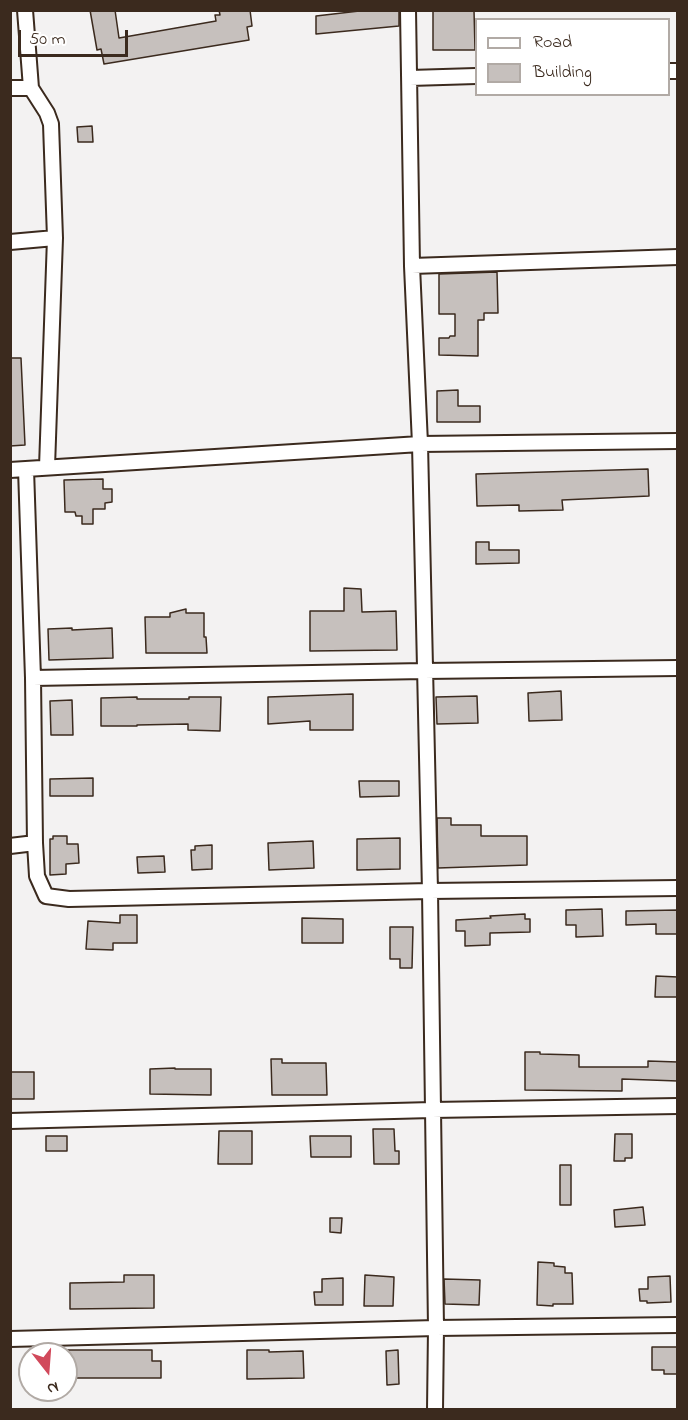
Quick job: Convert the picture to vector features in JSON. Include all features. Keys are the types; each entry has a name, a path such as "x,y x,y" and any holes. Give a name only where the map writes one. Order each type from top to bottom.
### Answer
{"street":[{"path":"25,10 31,88 47,113 51,124 55,238 47,467"},
{"path":"408,10 412,266 420,444 430,891 435,1410"},
{"path":"410,78 475,76"},
{"path":"10,88 31,88"},
{"path":"10,242 55,238"},
{"path":"412,266 678,257"},
{"path":"10,470 420,444 678,441"},
{"path":"26,469 33,678 35,843 37,876 46,896 69,899 678,888"},
{"path":"33,678 678,668"},
{"path":"10,846 35,843"},
{"path":"10,1121 678,1106"},
{"path":"10,1339 436,1328 678,1325"}],"building":[{"path":"90,10 115,10 119,38 216,21 215,15 220,15 219,10 250,10 252,26 247,27 249,40 104,64 101,49 97,50"},
{"path":"368,10 399,10 399,26 316,34 316,16"},
{"path":"433,10 474,10 475,50 433,50"},
{"path":"92,126 93,142 78,142 77,127"},
{"path":"497,272 498,313 484,313 484,320 478,320 478,356 439,355 439,338 455,336 455,314 439,314 439,274"},
{"path":"10,358 21,358 25,445 10,446"},
{"path":"458,390 458,406 480,406 480,422 437,422 437,391"},
{"path":"648,469 649,496 562,500 563,510 519,511 519,505 477,506 476,474"},
{"path":"103,479 103,489 112,489 112,502 105,503 105,509 93,509 93,524 82,524 82,516 76,516 75,512 65,512 64,480"},
{"path":"476,542 489,542 489,550 519,550 519,563 476,564"},
{"path":"344,588 361,589 362,612 396,611 397,650 310,651 310,611 344,611"},
{"path":"186,609 186,613 204,613 207,653 146,653 145,617 170,617 170,613"},
{"path":"72,628 72,630 112,628 113,658 49,660 48,629"},
{"path":"561,691 562,720 529,721 528,693"},
{"path":"353,694 353,730 310,730 310,721 268,724 268,697"},
{"path":"477,696 478,723 437,724 436,697"},
{"path":"137,697 137,699 189,699 189,697 221,697 220,731 188,730 188,724 101,726 101,698"},
{"path":"72,700 73,735 51,735 50,701"},
{"path":"93,778 93,796 50,796 50,779"},
{"path":"359,781 399,781 399,796 360,797"},
{"path":"437,818 451,818 451,825 481,825 481,836 527,836 527,865 438,868"},
{"path":"53,836 67,836 67,844 78,844 79,863 66,864 66,874 50,875 50,839 53,839"},
{"path":"400,838 400,869 357,870 357,839"},
{"path":"313,841 314,868 269,870 268,843"},
{"path":"212,845 212,869 192,870 191,850 195,850 195,846"},
{"path":"164,856 165,872 138,873 137,857"},
{"path":"602,909 603,936 576,937 576,925 566,925 566,910"},
{"path":"678,910 678,934 656,934 656,924 626,925 626,911"},
{"path":"525,914 525,919 530,919 530,932 490,933 490,945 465,946 465,931 456,931 456,920"},
{"path":"120,915 137,915 137,943 113,943 113,950 86,949 88,921 120,923"},
{"path":"302,918 343,919 343,943 302,943"},
{"path":"390,927 413,927 412,968 400,968 400,959 390,959"},
{"path":"656,976 678,977 678,997 655,997"},
{"path":"525,1052 579,1055 579,1067 648,1067 648,1061 678,1062 678,1081 622,1079 622,1091 525,1090"},
{"path":"271,1059 282,1059 282,1063 326,1063 327,1095 272,1095"},
{"path":"150,1069 211,1069 211,1095 150,1094"},
{"path":"10,1072 34,1072 34,1099 10,1099"},
{"path":"373,1129 394,1129 395,1151 399,1151 399,1164 374,1164"},
{"path":"219,1131 252,1131 252,1164 218,1164"},
{"path":"615,1134 632,1134 632,1158 625,1158 625,1161 614,1161"},
{"path":"46,1136 67,1136 67,1151 46,1151"},
{"path":"310,1136 351,1136 351,1157 311,1157"},
{"path":"560,1165 571,1165 571,1205 560,1205"},
{"path":"643,1207 645,1225 615,1227 614,1210"},
{"path":"330,1218 342,1218 341,1233 330,1232"},
{"path":"538,1262 554,1263 554,1266 565,1267 565,1273 572,1273 573,1304 537,1305"},
{"path":"124,1275 154,1275 154,1308 70,1309 70,1283 124,1282"},
{"path":"365,1275 394,1277 393,1306 364,1306"},
{"path":"670,1276 671,1302 640,1301 639,1289 648,1289 648,1277"},
{"path":"343,1278 343,1305 315,1305 314,1292 322,1292 322,1279"},
{"path":"444,1279 480,1280 479,1305 445,1304"},
{"path":"652,1347 678,1347 678,1374 664,1374 664,1370 652,1370"},
{"path":"78,1350 152,1350 152,1361 161,1361 161,1378 78,1378"},
{"path":"247,1350 303,1351 304,1378 247,1379"},
{"path":"398,1350 399,1384 387,1385 386,1351"}]}
